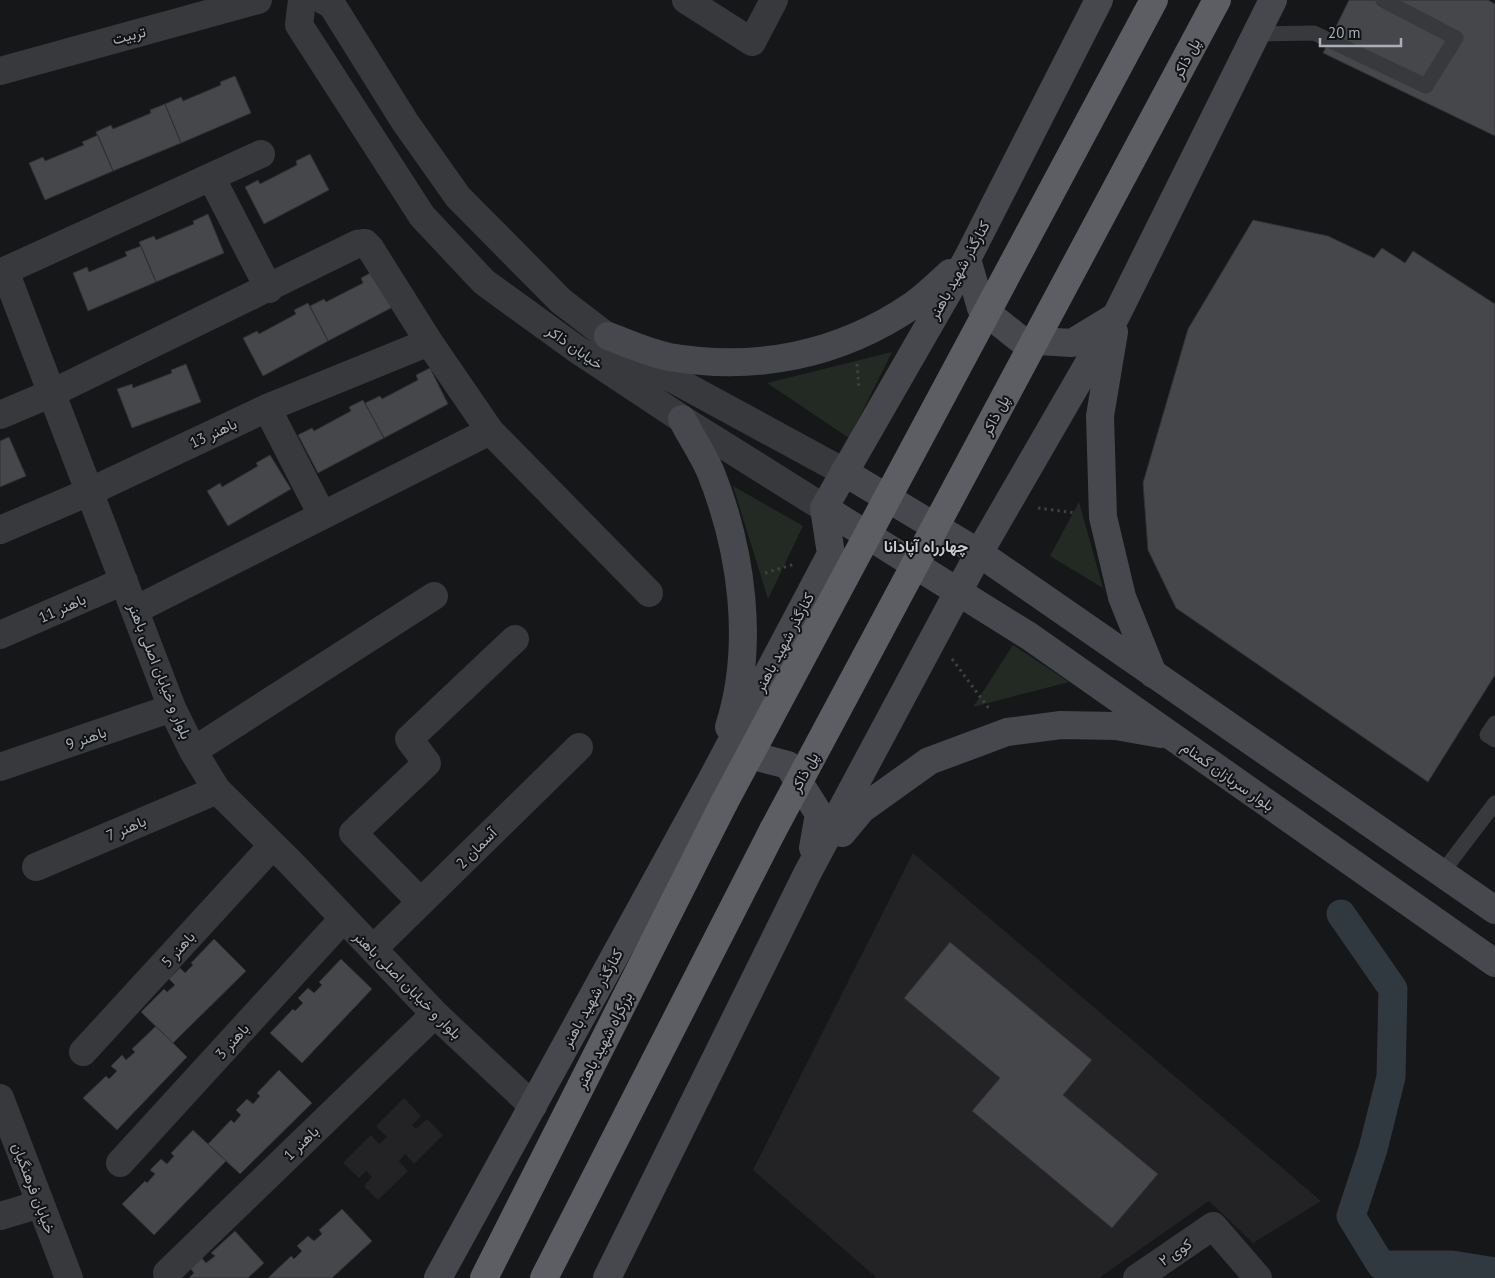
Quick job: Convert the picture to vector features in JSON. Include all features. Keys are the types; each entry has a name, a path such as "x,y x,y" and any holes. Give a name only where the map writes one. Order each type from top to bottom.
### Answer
{"highway":[{"name":"بزرگراه شهید باهنر","path":"484,1278 724,803 1154,0"},
{"name":"پل ذاکر","path":"544,1278 773,830 1216,0"}],"main road":[{"name":"کنارگذر شهید باهنر","path":"824,508 967,259 1099,0"},
{"path":"607,1278 808,872 979,553 1116,316 1273,0"},
{"path":"608,336 668,356 731,363 794,358 854,339 913,305 967,259 981,308 1021,340 1072,343 1116,316"},
{"path":"1116,316 1100,416 1103,517 1122,597 1153,674"},
{"path":"682,419 710,471 729,524 740,580 743,647 735,704 713,777"},
{"name":"خیابان ذاکر","path":"844,472 979,553"},
{"path":"824,508 831,554"},
{"name":"خیابان ذاکر","path":"824,508 959,593"},
{"path":"979,553 1495,910"},
{"name":"کنارگذر شهید باهنر","path":"438,1278 713,777 831,554"},
{"name":"بلوار سربازان گمنام","path":"959,593 1029,636 1495,963"},
{"path":"808,872 862,809 929,761 1007,732 1061,724 1116,726 1170,736"},
{"path":"713,777 731,750 788,765 819,814 808,872"}],"street":[{"name":"تربیت","path":"0,71 258,0"},
{"name":"خیابان ذاکر","path":"302,0 299,25 422,216 484,282 575,348 682,419 824,508"},
{"name":"خیابان ذاکر","path":"323,0 332,5 404,122 458,197 561,302 638,360 844,472"},
{"path":"686,0 752,42 774,0"},
{"path":"3,272 261,154"},
{"path":"211,177 269,289"},
{"path":"0,415 52,393 269,289 357,244 365,243 429,342 490,431 649,593"},
{"name":"بلوار و خیابان اصلی باهنر","path":"3,272 52,393 172,708 217,790 273,845 435,1014 533,1106"},
{"name":"باهنر 13","path":"0,530 89,492 267,408 429,342"},
{"path":"267,408 322,515"},
{"path":"134,610 490,431"},
{"name":"باهنر 11","path":"0,635 124,581"},
{"path":"194,751 434,596"},
{"path":"421,902 353,833 427,763 409,739 515,639"},
{"name":"باهنر 9","path":"0,767 172,708"},
{"name":"آسمان 2","path":"373,949 579,747"},
{"name":"باهنر 7","path":"36,867 217,790"},
{"name":"باهنر 5","path":"83,1052 273,845"},
{"name":"باهنر 3","path":"120,1164 343,920"},
{"name":"باهنر 1","path":"167,1273 435,1014"},
{"name":"خیابان فرهنگیان","path":"0,1098 68,1278"},
{"path":"0,1216 40,1204"},
{"name":"کوی ۲","path":"1137,1278 1213,1226 1258,1278"}],"lane":[{"path":"1255,34 1314,33 1426,86 1456,38 1383,0"},
{"path":"1495,723 1487,735 1495,740"},
{"path":"1441,874 1495,803"}],"path":[{"path":"1008,503 1103,517"},
{"path":"740,580 831,554"}],"shaded area":[{"path":"892,352 849,438 767,383"},
{"path":"733,486 803,526 768,599"},
{"path":"1079,502 1103,588 1050,556"},
{"path":"1013,645 1069,682 973,707"},
{"path":"913,853 1321,1201 1253,1243 1209,1201 1099,1278 877,1278 753,1170"},
{"path":"404,1098 421,1116 412,1125 416,1129 427,1119 443,1135 414,1164 405,1154 399,1161 408,1171 378,1200 364,1186 372,1177 366,1171 359,1178 343,1163 371,1135 379,1144 387,1137 376,1126"}],"building":[{"path":"1349,0 1488,0 1495,4 1495,136 1323,53"},
{"path":"235,76 251,113 181,143 165,104 181,97 183,101 221,85 220,82"},
{"path":"165,104 181,143 113,171 96,132 111,125 113,129 151,113 150,110"},
{"path":"98,135 113,171 45,200 29,163 43,157 45,161 84,145 82,142"},
{"path":"310,154 329,190 264,224 245,187 258,180 260,184 297,165 296,161"},
{"path":"208,214 224,253 156,282 139,242 154,236 156,240 194,224 193,221"},
{"path":"1253,220 1328,236 1374,258 1382,248 1405,263 1413,251 1495,304 1495,675 1428,782 1176,608 1148,550 1143,483 1188,329"},
{"path":"141,246 156,282 88,311 73,273 87,267 89,272 127,256 125,252"},
{"path":"374,271 393,307 328,341 310,306 324,299 326,302 363,283 361,278"},
{"path":"308,303 328,341 263,376 243,338 257,331 259,334 296,314 294,310"},
{"path":"186,364 201,402 132,428 117,389 132,384 133,388 172,373 171,370"},
{"path":"430,368 448,404 384,438 365,403 380,396 382,399 418,380 416,375"},
{"path":"363,400 384,438 318,473 298,435 312,428 314,431 351,411 349,407"},
{"path":"9,437 26,476 0,487 0,441"},
{"path":"270,455 291,489 228,526 207,491 220,483 222,487 258,466 256,463"},
{"path":"214,939 246,971 173,1043 141,1012 164,989 167,992 175,985 169,979 180,968 185,973 193,965 191,963"},
{"path":"950,942 1092,1060 1063,1095 1158,1174 1112,1228 972,1111 1000,1078 904,998"},
{"path":"341,959 372,989 302,1063 270,1033 293,1009 295,1011 303,1003 298,998 308,988 314,993 322,985 319,982"},
{"path":"156,1026 187,1057 117,1130 83,1098 106,1076 109,1079 117,1071 111,1066 122,1055 126,1060 135,1052 132,1049"},
{"path":"279,1070 312,1103 240,1174 208,1144 231,1120 234,1123 241,1115 236,1110 247,1099 253,1104 260,1096 257,1093"},
{"path":"193,1130 226,1161 154,1235 122,1204 145,1181 147,1183 155,1174 150,1170 161,1159 167,1164 174,1156 171,1153"},
{"path":"342,1209 372,1241 332,1278 268,1278 291,1256 294,1259 302,1251 297,1246 308,1236 314,1241 322,1234 319,1230"},
{"path":"235,1231 264,1263 248,1278 189,1278 194,1273 190,1268 201,1257 206,1263 215,1256 211,1253"}],"waterway":[{"path":"1341,914 1393,989 1391,1077 1373,1149 1351,1216 1381,1265 1452,1265 1495,1272"}],"district":[{"name":"چهارراه آپادانا","path":"926,546"}]}
